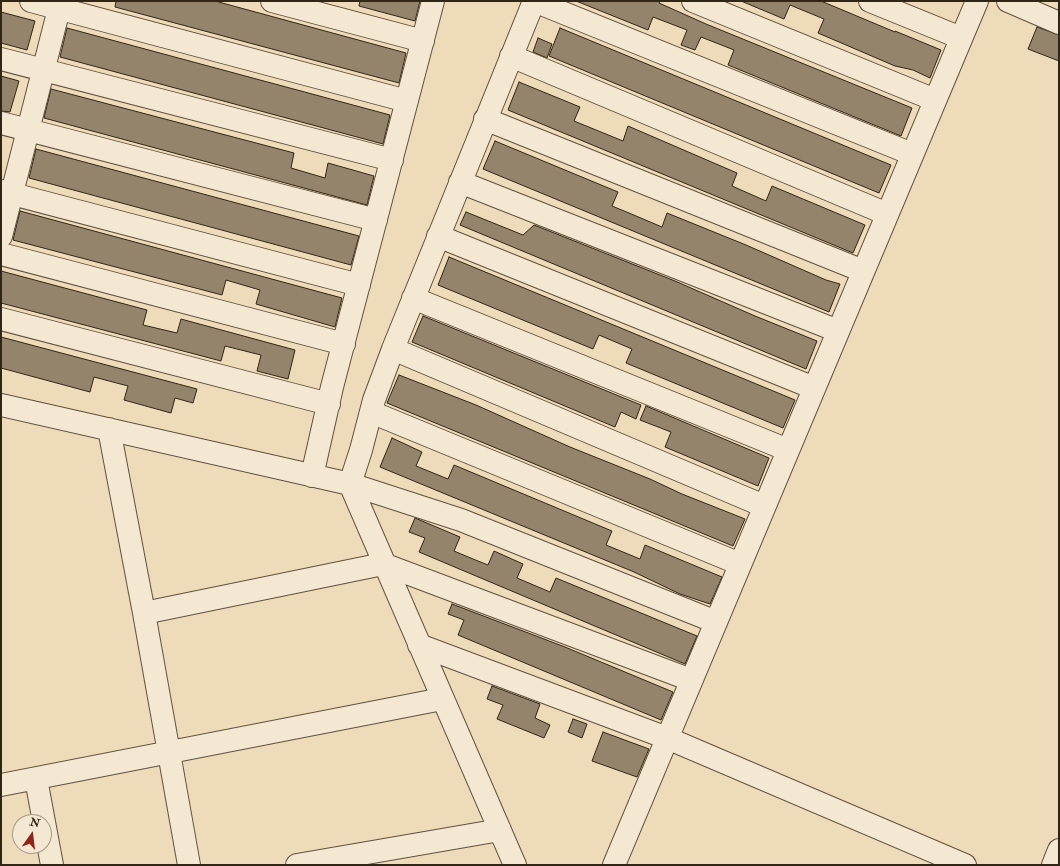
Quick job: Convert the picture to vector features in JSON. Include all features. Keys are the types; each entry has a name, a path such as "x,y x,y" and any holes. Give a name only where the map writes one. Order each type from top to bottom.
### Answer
{"street":[{"path":"31,1 60,5 407,101"},
{"path":"272,1 423,40"},
{"path":"312,476 359,285 433,1"},
{"path":"515,865 383,564 350,484 371,412 393,348 534,1 912,154"},
{"path":"693,1 935,100"},
{"path":"870,1 961,38"},
{"path":"614,865 977,1"},
{"path":"1008,1 1059,22"},
{"path":"1,236 6,192 28,130 60,5"},
{"path":"511,56 887,214"},
{"path":"1,59 392,160"},
{"path":"485,119 863,271"},
{"path":"1,123 376,220"},
{"path":"460,182 838,331"},
{"path":"6,192 359,285"},
{"path":"438,236 814,388"},
{"path":"1,254 344,344"},
{"path":"413,298 788,450"},
{"path":"1,319 329,404"},
{"path":"393,348 764,506"},
{"path":"1,405 350,484 461,520 716,622"},
{"path":"371,412 740,564"},
{"path":"108,429 170,752 189,865"},
{"path":"144,614 383,564 691,680"},
{"path":"419,645 667,738 965,865"},
{"path":"1,785 442,699"},
{"path":"36,778 43,814"},
{"path":"297,865 500,830"},
{"path":"1053,865 1059,850"},
{"path":"50,854 52,865"}],"building":[{"path":"116,1 215,1 406,53 399,83 115,7"},
{"path":"360,1 420,1 415,21 359,6"},
{"path":"576,1 660,1 659,3 706,24 912,108 901,136 728,65 734,50 701,37 695,50 681,45 687,30 653,17 648,30"},
{"path":"741,1 821,1 941,50 930,78 913,70 895,66 818,33 824,19 790,5 784,19"},
{"path":"1,12 35,21 27,50 1,43"},
{"path":"1037,27 1059,35 1059,61 1028,49"},
{"path":"67,28 390,115 383,144 60,57"},
{"path":"560,28 891,165 879,193 549,56"},
{"path":"538,38 552,44 547,58 533,52"},
{"path":"1,76 19,81 10,112 1,111"},
{"path":"519,82 580,107 574,121 623,141 628,126 737,173 732,186 766,201 772,186 865,225 853,253 508,110"},
{"path":"51,89 294,153 291,168 325,178 328,163 374,176 367,205 44,118"},
{"path":"495,141 618,192 612,206 662,227 667,213 826,280 840,284 829,312 483,169"},
{"path":"36,149 359,236 351,265 29,178"},
{"path":"20,211 342,298 335,327 256,304 260,290 226,280 222,295 13,240"},
{"path":"466,212 523,235 534,225 675,281 817,341 806,369 460,225"},
{"path":"449,257 795,400 783,428 626,363 632,349 599,335 593,349 438,285"},
{"path":"1,271 147,310 143,325 177,333 181,319 295,350 288,379 257,371 261,355 225,346 221,361 1,303"},
{"path":"423,316 641,405 636,419 621,412 615,427 412,342"},
{"path":"1,337 197,389 193,403 175,398 171,413 124,400 128,386 94,377 90,392 1,368"},
{"path":"399,375 476,405 570,447 745,519 733,546 387,403"},
{"path":"646,406 769,458 758,486 665,447 671,432 640,420"},
{"path":"392,438 422,452 416,466 448,479 454,465 612,531 606,545 640,559 645,545 722,577 710,604 680,594 634,572 380,467"},
{"path":"415,518 460,537 454,551 488,565 494,551 523,564 517,578 550,592 556,578 697,636 685,664 419,552 425,538 409,532"},
{"path":"452,604 565,647 673,692 661,720 458,635 464,620 448,614"},
{"path":"492,686 540,704 535,718 550,725 544,738 497,719 503,705 487,699"},
{"path":"573,719 587,724 582,738 568,732"},
{"path":"603,732 649,749 637,777 592,761"}]}
